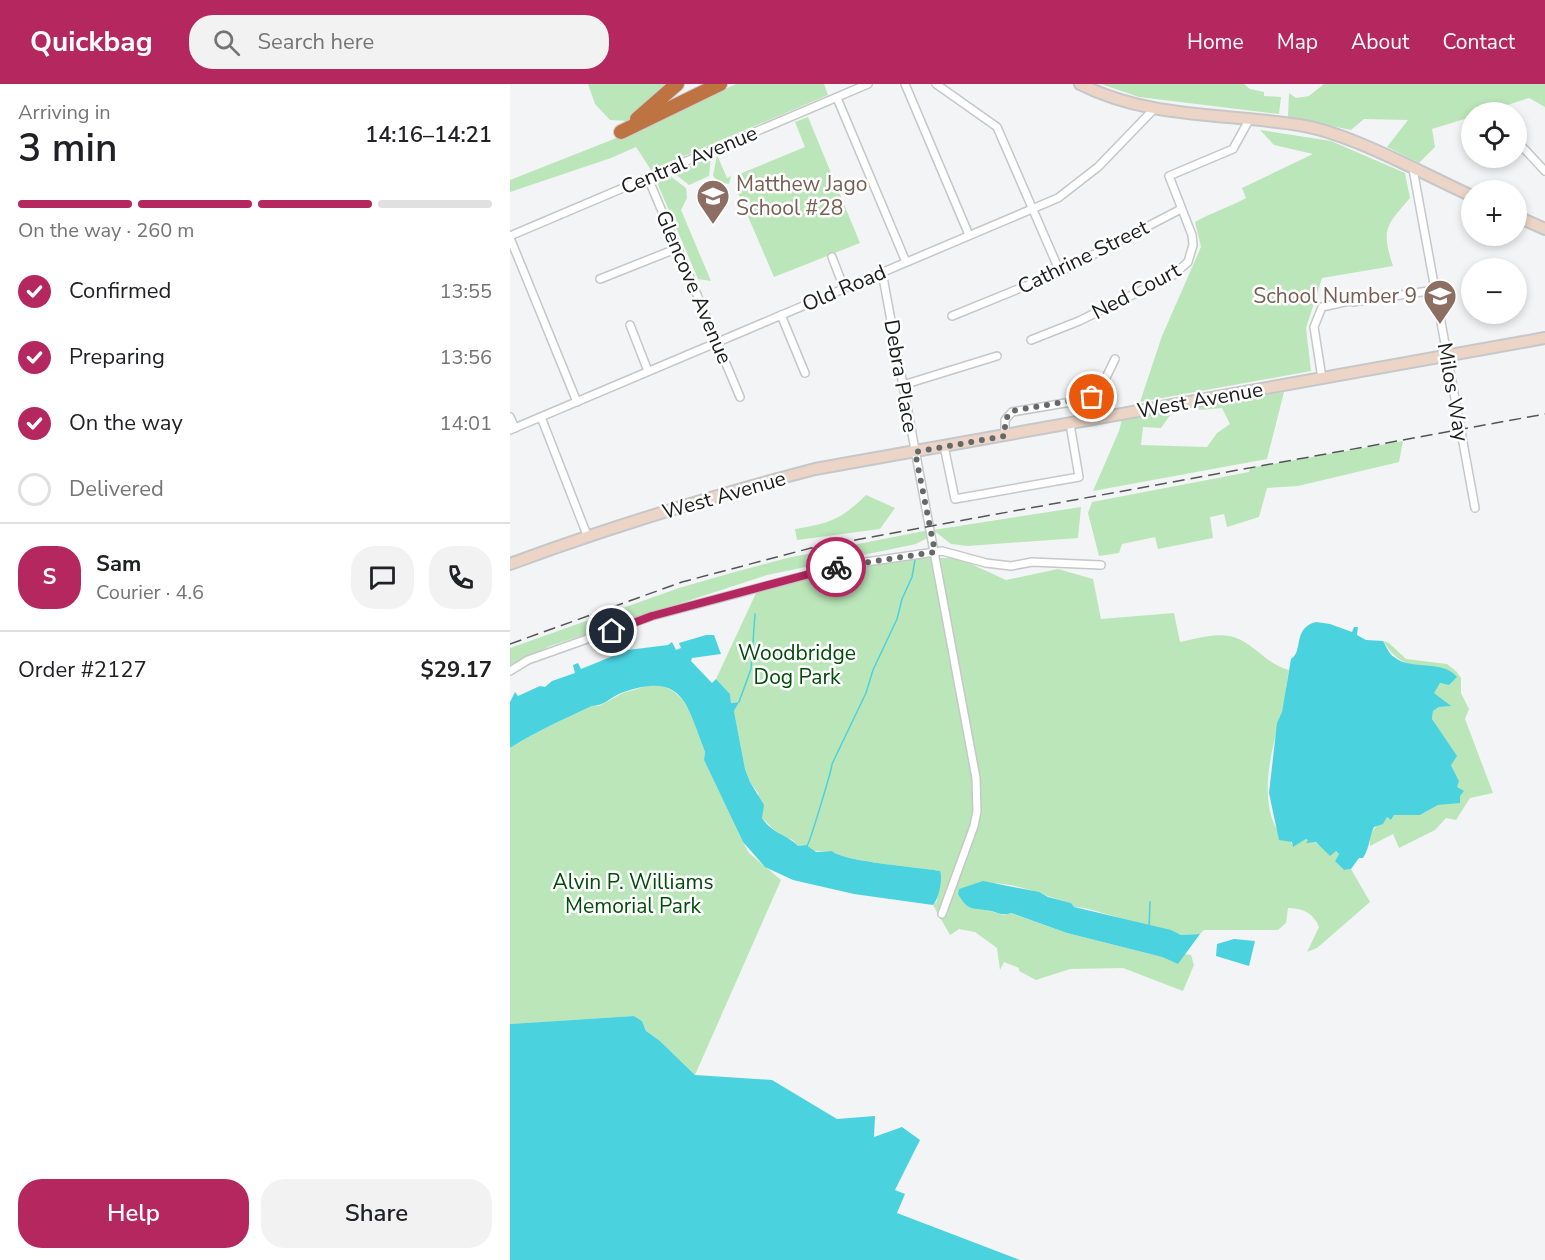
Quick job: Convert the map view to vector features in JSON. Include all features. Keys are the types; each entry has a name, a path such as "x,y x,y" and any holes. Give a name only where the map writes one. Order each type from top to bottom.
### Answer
{"highway":[{"path":"677,84 621,132 720,84"}],"street":[{"name":"Central Avenue","path":"510,237 868,84"},
{"path":"905,84 969,235"},
{"path":"936,84 997,127 1060,272"},
{"path":"1080,84 1113,98 1154,109 1300,125 1334,134 1461,191"},
{"path":"837,98 906,262"},
{"name":"Old Road","path":"512,429 1058,198 1098,167 1154,109"},
{"path":"1181,209 1169,176 1233,149 1249,120"},
{"path":"1527,152 1545,171"},
{"name":"Milos Way","path":"1413,170 1475,508"},
{"name":"Glencove Avenue","path":"648,178 740,397"},
{"name":"Cathrine Street","path":"952,315 1060,272 1181,209"},
{"name":"Ned Court","path":"1031,340 1079,321 1180,269 1188,262 1193,245 1192,235 1181,209"},
{"path":"1527,221 1545,229"},
{"path":"510,237 577,402"},
{"path":"600,279 678,248"},
{"path":"832,257 844,288"},
{"name":"Debra Place","path":"882,272 976,778 977,811 974,826 942,914"},
{"path":"1322,378 1314,327 1322,307 1349,301 1435,290"},
{"path":"781,315 805,373"},
{"path":"630,325 648,372"},
{"name":"West Avenue","path":"510,564 587,535 725,492 793,475 1545,338"},
{"path":"903,385 997,356"},
{"path":"1005,436 1005,420 1012,411 1089,399 1096,395 1115,359"},
{"path":"510,417 512,429"},
{"path":"541,417 587,535"},
{"path":"944,446 955,499 1078,477 1070,424"},
{"path":"510,671 528,660 652,616 815,572 935,552 1011,566 1032,562 1101,565"}],"green space":[{"path":"588,84 671,84 628,121 610,120 595,104"},
{"path":"736,84 824,84 828,95 651,170 636,147 611,158 510,192 510,180 614,139"},
{"path":"1101,84 1244,84 1250,89 1264,92 1264,96 1281,97 1279,114 1139,97"},
{"path":"1324,84 1545,84 1545,107 1529,98 1517,102 1461,102 1461,120 1432,129 1435,147 1419,163 1387,147 1408,120 1364,119 1351,130 1288,117 1289,93 1296,98 1309,96"},
{"path":"808,117 860,243 774,277 735,186 737,175 805,147 795,122"},
{"path":"1260,130 1331,141 1405,173 1410,198 1391,222 1387,236 1393,266 1322,278 1306,328 1311,371 1140,402 1162,336 1201,247 1195,222 1246,198 1242,188 1313,154 1274,145"},
{"path":"717,155 727,178 731,176 729,184 719,182 713,176"},
{"path":"711,157 709,176 689,185 674,173"},
{"path":"669,175 686,188 687,198 681,210 711,281 698,279 656,180"},
{"path":"1284,392 1267,459 1093,491 1122,419 1173,411 1161,428 1143,427 1141,445 1207,447 1217,433 1230,424 1222,408 1199,410 1198,406"},
{"path":"1403,441 1399,462 1298,486 1267,488 1259,517 1227,527 1224,514 1210,517 1213,538 1158,549 1155,537 1122,544 1119,553 1099,556 1088,513 1092,502 1249,472 1250,468"},
{"path":"866,495 895,508 880,529 797,540 795,529 818,525 834,519"},
{"path":"1081,507 1078,538 968,546 951,544 933,530"},
{"path":"929,530 927,538 916,544 767,575 550,646 510,665 510,648 679,588 787,558"},
{"name":"Woodbridge Dog Park","path":"912,558 951,558 971,564 1006,580 1058,569 1093,579 1101,619 1174,613 1180,642 1218,635 1234,637 1275,664 1289,670 1269,769 1270,813 1277,829 1293,846 1306,839 1335,850 1339,854 1335,861 1344,870 1351,869 1370,902 1317,948 1307,952 1319,927 1311,915 1298,909 1288,908 1286,923 1278,930 1204,930 1200,934 1181,935 1085,908 1074,907 1071,903 1010,885 997,883 973,886 987,910 1004,915 1010,913 1067,933 1162,957 1178,964 1185,954 1191,955 1194,965 1183,991 1123,968 1070,969 1036,980 1019,971 1019,968 1004,962 1000,970 997,948 975,932 959,929 950,935 933,905 937,901 940,871 866,861 839,855 832,851 812,851 806,845 798,846 793,840 782,837 762,818 758,793 745,769 734,711 738,702 731,703 730,694 716,679 757,591 860,564"},
{"path":"1383,641 1389,643 1406,659 1447,664 1456,671 1461,678 1461,693 1469,709 1465,719 1493,793 1470,798 1456,820 1446,818 1435,830 1399,848 1393,834 1370,846 1372,833 1377,826 1387,817 1391,820 1394,815 1420,815 1438,805 1460,802 1456,787 1459,781 1451,765 1453,751 1439,733 1432,719 1433,711 1439,707 1450,706 1433,693 1440,683 1446,684 1432,667 1403,662"},
{"name":"Alvin P. Williams Memorial Park","path":"654,684 666,687 683,700 693,719 705,752 704,760 743,842 749,853 781,880 695,1075 660,1041 646,1031 642,1021 634,1016 510,1024 510,748 592,706 599,706 623,693"}],"water":[{"path":"1316,622 1330,624 1352,632 1354,627 1358,627 1357,635 1366,640 1383,641 1391,654 1401,661 1444,668 1457,677 1449,685 1440,683 1434,693 1451,706 1439,707 1433,711 1432,719 1457,756 1451,765 1459,781 1457,787 1464,791 1460,796 1460,803 1438,805 1420,815 1394,815 1391,820 1387,817 1383,824 1374,827 1363,858 1359,858 1351,869 1344,870 1335,861 1339,854 1336,851 1330,856 1316,842 1306,843 1308,840 1306,839 1293,847 1292,842 1279,840 1269,793 1277,723 1282,712 1291,659 1297,651 1304,629"},
{"path":"714,635 721,654 692,658 691,661 712,683 716,679 730,694 731,703 739,702 734,711 745,769 764,805 762,818 767,824 798,846 806,845 816,852 832,851 839,855 866,861 940,871 940,888 933,905 854,894 793,880 765,867 743,842 704,760 705,752 693,719 679,696 670,689 658,686 642,687 621,693 530,736 510,748 510,702 515,692 518,696 540,686 545,687 552,681 575,673 573,665 578,663 581,669 618,654 614,643 624,639 628,650 668,645 672,642 676,650 681,648 679,643"},
{"path":"983,881 1039,892 1048,897 1071,903 1074,907 1171,930 1181,935 1200,934 1178,964 1162,957 1067,933 1011,913 1003,914 969,907 958,894 959,889"},
{"path":"1234,939 1255,941 1249,966 1216,956 1217,944"},
{"path":"634,1016 642,1021 646,1031 660,1041 695,1075 772,1080 837,1119 875,1116 874,1137 902,1127 920,1140 895,1190 905,1194 897,1213 1020,1260 510,1260 510,1024"}],"waterway":[{"path":"807,846 832,764 866,693 873,670 897,619 902,599 912,577 915,560"},
{"path":"739,702 751,669 755,614"},
{"path":"1149,928 1150,902"}],"railway":[{"path":"510,644 682,582 811,548 1545,414"}],"way so far":[{"path":"836,567 935,552 915,452 1005,436 1005,420 1012,411 1092,397"}],"place":[{"name":"Matthew Jago School #28","path":"713,225"},
{"name":"School Number 9","path":"1440,325"}],"route":[{"path":"612,631 652,616 836,567"}]}
